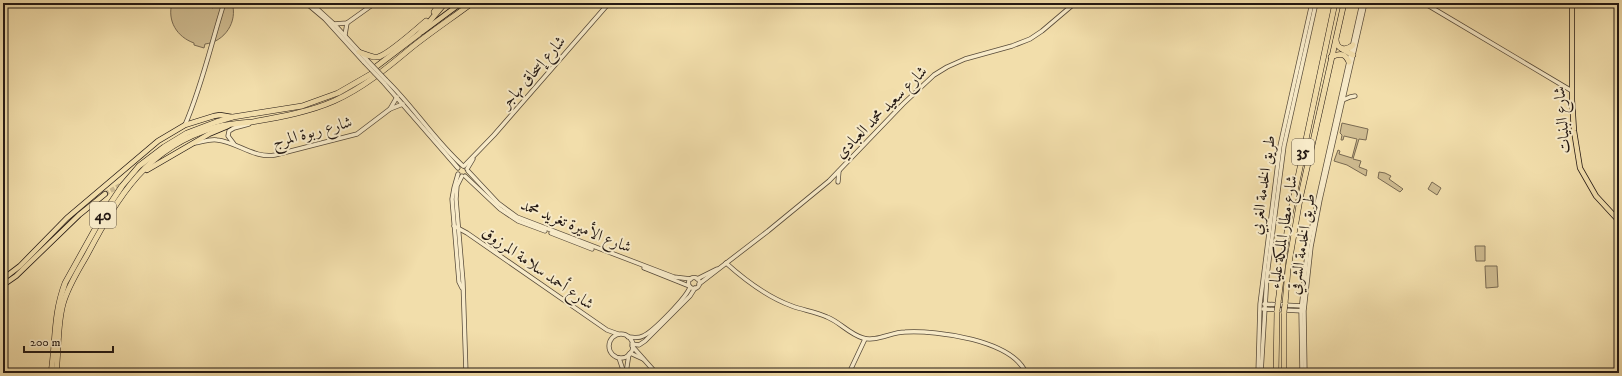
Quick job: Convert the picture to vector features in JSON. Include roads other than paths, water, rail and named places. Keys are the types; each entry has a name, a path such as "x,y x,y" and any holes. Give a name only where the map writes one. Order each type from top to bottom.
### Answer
{"highway":[{"path":"359,52 375,57 383,55 423,24 440,3"},
{"name":"40","path":"51,373 55,318 65,283 90,238 122,186 146,160 173,141 197,129 233,118 302,106 338,93 371,74 377,66 419,34 445,3"},
{"name":"شارع مطار الملكة علياء","path":"1276,372 1277,311 1288,224 1335,3"},
{"name":"شارع مطار الملكة علياء","path":"1284,373 1284,312 1288,269 1295,226 1344,3"},
{"name":"40","path":"56,373 61,315 66,295 94,241 117,202 142,170 170,148 196,135 228,125 256,121 308,110 323,106 348,95 372,79 470,4"},
{"path":"1336,38 1337,45 1352,55"},
{"path":"1342,49 1353,45"},
{"path":"1331,57 1337,54 1342,54 1349,62"}],"main road":[{"path":"419,34 461,3"},
{"name":"شارع البنيات","path":"1572,3 1572,91 1574,131 1582,171 1596,196 1619,221"},
{"path":"3,279 20,266 67,218 150,147 185,125 220,115 233,118"},
{"path":"147,170 209,134 228,125"},
{"path":"3,284 16,276 85,209 105,194"}],"street":[{"path":"185,125 202,82 207,59 224,3"},
{"name":"شارع الأميرة تغريد محمد","path":"306,3 325,19 366,61 458,168"},
{"name":"شارع الأميرة تغريد محمد","path":"311,3 334,24 366,61"},
{"path":"334,24 347,23 375,3"},
{"name":"شارع إسحاق مهاجر","path":"466,168 474,156 609,3"},
{"name":"شارع سعيد محمد العبادي","path":"697,279 726,264 772,228 839,171 903,104 939,72 965,59 1012,46 1030,39 1042,31 1075,3"},
{"name":"طريق الخدمة الغربي","path":"1261,373 1262,304 1281,140 1312,3"},
{"name":"طريق الخدمة الغربي","path":"1262,304 1285,140 1316,3"},
{"name":"طريق الخدمة الشرقي","path":"1302,373 1303,306 1306,256 1313,216 1349,62 1352,55 1362,3"},
{"name":"طريق الخدمة الشرقي","path":"1303,306 1314,224 1365,3"},
{"path":"1424,3 1572,91"},
{"path":"345,36 347,23"},
{"name":"شارع الأميرة تغريد محمد","path":"385,82 400,94 432,132 498,204 509,213 674,277 691,279"},
{"path":"1343,100 1355,96"},
{"name":"شارع ربوة المرج","path":"390,109 397,97"},
{"name":"شارع ربوة المرج","path":"194,144 216,140 261,155 275,155 357,134 390,109 403,104"},
{"name":"شارع ربوة المرج","path":"234,145 228,136 229,131 256,121"},
{"path":"462,175 458,168 466,168 458,183 456,193 456,227 463,282 462,289 466,373"},
{"path":"838,182 839,171"},
{"name":"شارع الأميرة تغريد محمد","path":"462,175 495,206 518,221 689,286"},
{"name":"شارع أحمد سلامة المرزوق","path":"456,227 607,330 618,334"},
{"path":"726,264 761,291 792,306 827,317 852,333 865,339 903,332 934,333 967,339 1003,350 1018,361 1026,373"},
{"name":"شارع سعيد محمد العبادي","path":"699,284 721,267"},
{"path":"630,354 626,357 619,358 613,355 610,351 609,344 611,340 618,334 638,338 647,334 685,296 689,286 689,281 691,279 697,279 699,284 690,296 641,344 632,345"},
{"path":"689,286 695,288"},
{"path":"1262,304 1303,306"},
{"path":"1262,309 1303,311"},
{"name":"طريق الخدمة الغربي","path":"1258,373 1262,309"},
{"name":"طريق الخدمة الشرقي","path":"1303,311 1306,373"},
{"path":"607,330 611,340"},
{"path":"628,337 632,345 656,373"},
{"path":"849,373 865,339"},
{"path":"625,373 632,345"},
{"path":"630,354 646,360"},
{"path":"619,358 625,373"}],"tunnel":[{"path":"105,194 138,175"}]}
